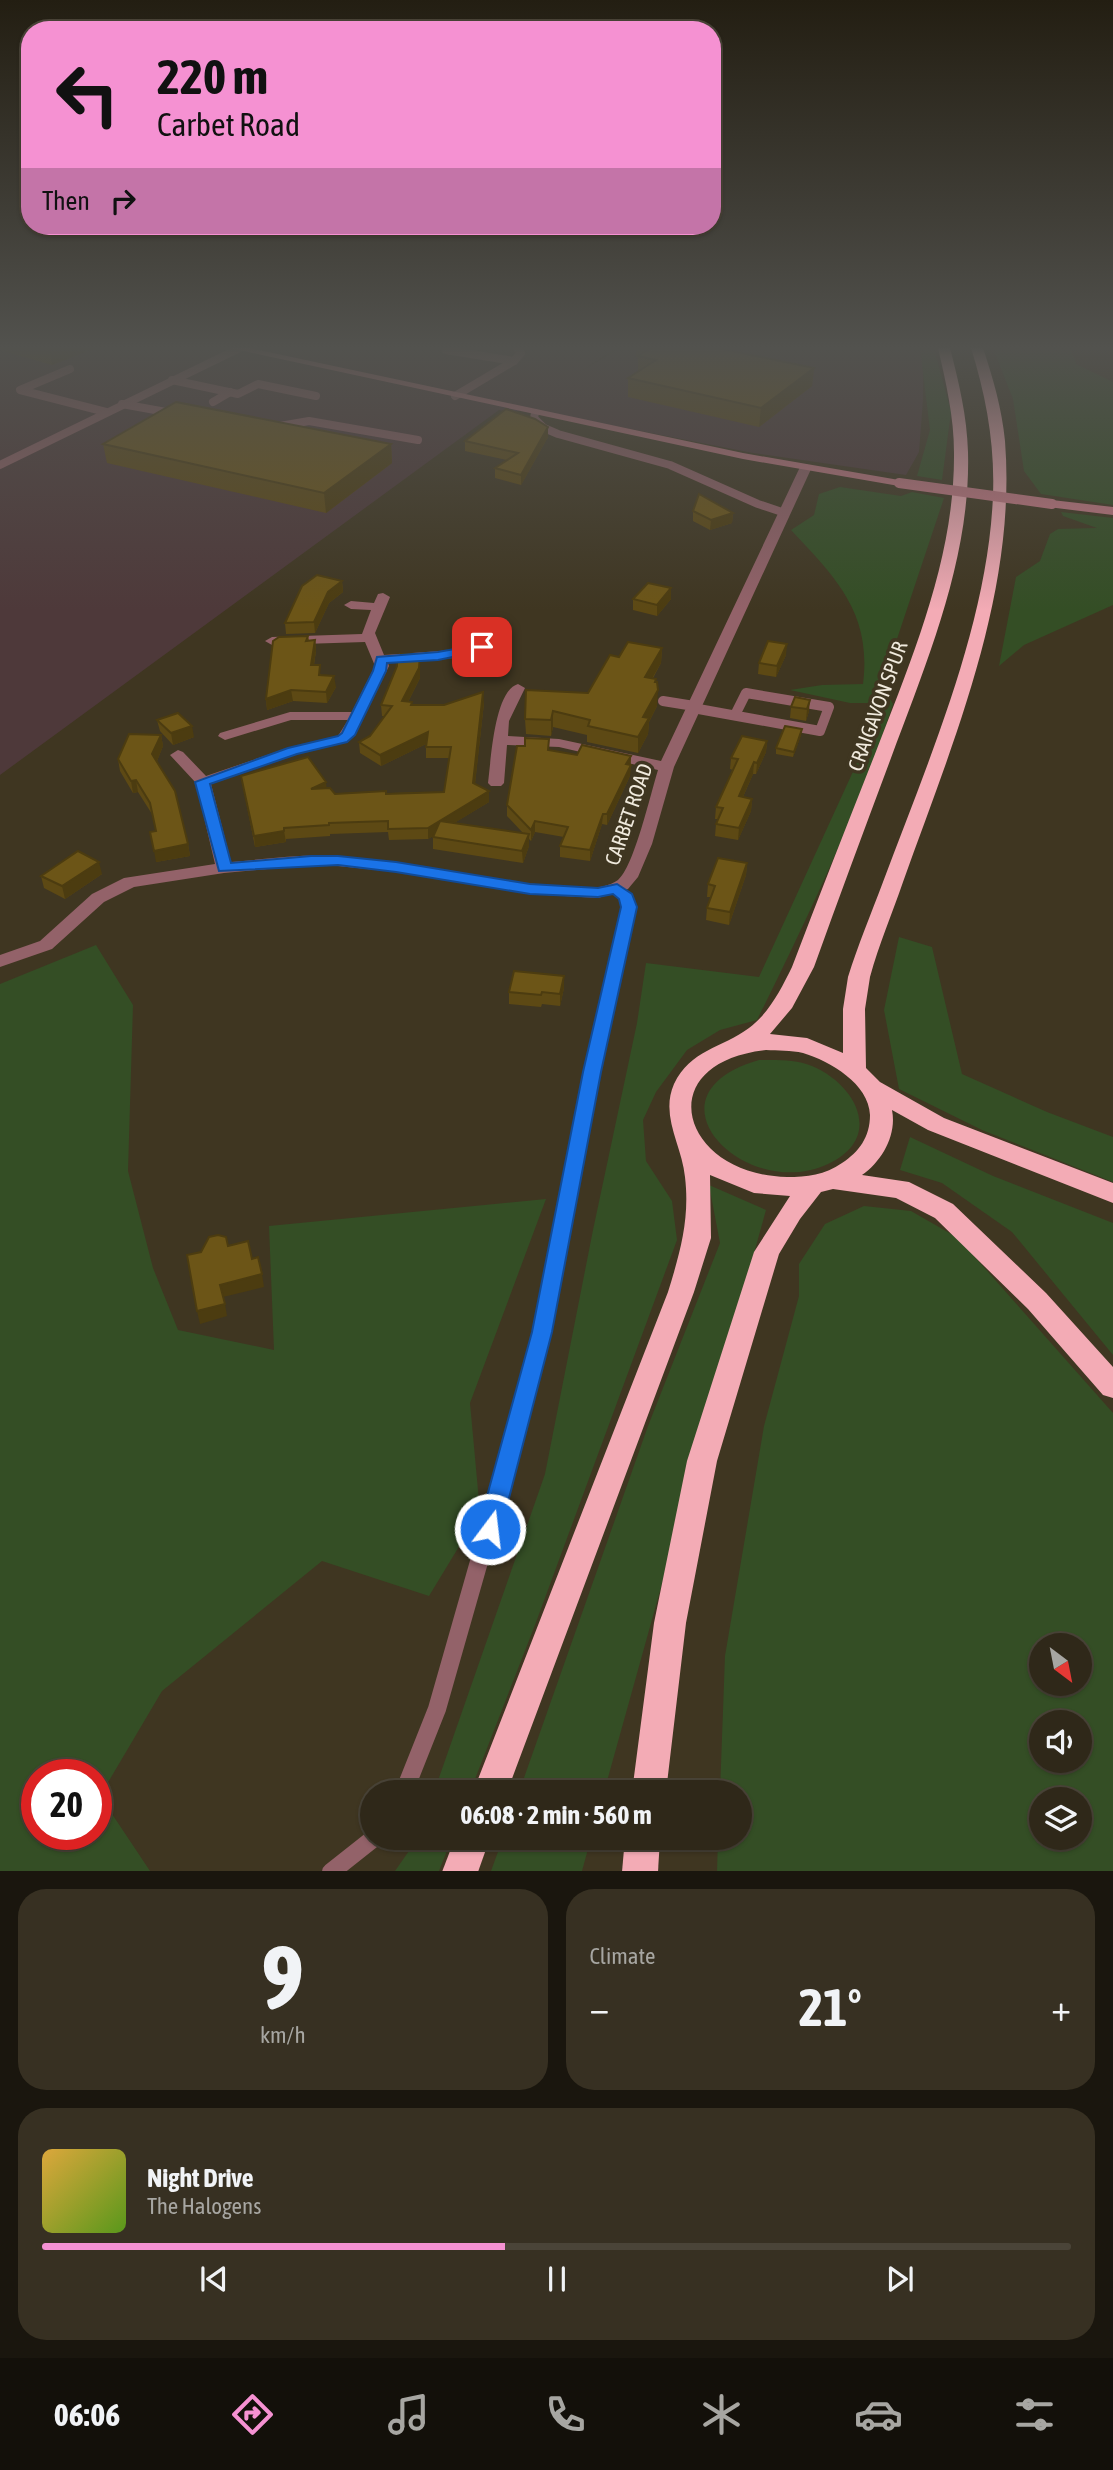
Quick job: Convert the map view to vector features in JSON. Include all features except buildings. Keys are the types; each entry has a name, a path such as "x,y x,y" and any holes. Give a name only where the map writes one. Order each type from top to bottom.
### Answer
{"highway":[{"name":"CRAIGAVON SPUR","path":"737,1046 761,1032 771,1022 783,1006 803,967 934,615 958,518 961,435"},
{"path":"650,1780 670,1623 702,1461 767,1252 791,1212 824,1185 869,1159 882,1132 880,1106 862,1078 856,991 947,726 981,615 999,517 997,435"},
{"path":"495,1780 681,1292 698,1238 698,1178 691,1144 680,1121 679,1100 685,1083 695,1069 715,1055 737,1046 766,1042 796,1044 830,1055 936,1124 1113,1193"},
{"path":"691,1144 707,1160 743,1180 784,1189 824,1185 900,1189 944,1211 1037,1301 1113,1386"},
{"path":"460,1871 468,1850"},
{"path":"640,1871 642,1850"}],"main road":[{"path":"647,435 899,483 1113,511"}],"street":[{"name":"CARBET ROAD","path":"0,961 46,945 98,898 121,886 150,878 225,868 311,860 338,861 396,867 530,889 598,892 617,889 627,882 635,866 666,767 806,467"},
{"path":"351,605 381,602 368,638"},
{"path":"272,641 368,638"},
{"path":"202,782 293,751 343,739 348,735 355,716 382,666 381,659 368,638"},
{"path":"381,659 438,656 487,645"},
{"path":"496,783 502,720 518,688"},
{"path":"225,736 241,725 290,716 355,716"},
{"path":"499,740 552,742 666,767"},
{"path":"178,755 202,782 225,868"}],"lane":[{"path":"0,465 59,435"},
{"path":"391,435 418,440"},
{"path":"563,435 678,467 762,508 785,513"},
{"path":"663,701 735,715 820,731 829,707 746,693 735,715"},
{"path":"409,1780 437,1709 490,1529 542,1332 592,1072 629,907 626,897 617,889"},
{"path":"331,1871 360,1849"}],"shaded area":[{"path":"0,435 464,435 0,775"},
{"path":"663,435 920,435 919,452 906,475 753,453"}],"green space":[{"path":"928,435 948,435 942,480 917,476"},
{"path":"1019,435 1113,435 1113,505 1041,494 1024,471"},
{"path":"840,487 901,496 912,492 944,498 882,684 893,704 848,825 757,1020 720,1030 687,1050 656,1092 643,1120 646,1161 672,1201 677,1240 535,1625 475,1780 438,1780 545,1474 637,1023 646,963 759,977 867,741 876,703 850,703 790,690 822,685 863,684 862,637 856,617 836,581 791,530 814,515 819,494"},
{"path":"1061,512 1113,518 1113,605 1024,645 999,666 1016,577 1040,561 1050,534 1058,529 1097,528 1063,516"},
{"path":"899,937 932,947 962,1074 1047,1112 1113,1137 1113,1182 982,1130 899,1089 884,1010"},
{"path":"96,945 133,1005 128,1171 153,1268 178,1330 274,1350 269,1226 546,1199 470,1403 480,1512 429,1596 322,1561 162,1691 112,1776 112,1759 21,1759 21,1850 112,1850 112,1814 150,1871 0,1871 0,984"},
{"path":"759,1060 786,1060 806,1064 828,1075 841,1086 858,1112 859,1127 855,1140 845,1153 828,1164 796,1172 765,1169 738,1157 717,1140 706,1119 707,1096 724,1076"},
{"path":"910,1137 993,1176 1113,1223 1113,1355 1012,1232 942,1183 900,1170"},
{"path":"709,1185 766,1210 607,1780 523,1780 648,1426 720,1243"},
{"path":"864,1206 911,1211 958,1238 1113,1413 1113,1871 717,1871 718,1850 752,1850 752,1780 720,1780 725,1656 764,1426 799,1296 799,1264 825,1224"},
{"path":"410,1850 447,1850 439,1871 395,1871"},
{"path":"499,1850 588,1850 582,1871 491,1871"}],"route":[{"path":"482,647 438,656 381,659 380,671 355,716 348,735 343,739 293,751 202,782 225,868 311,860 338,861 396,867 530,889 598,892 617,889 626,897 629,907 592,1072 542,1332 490,1529"}]}
